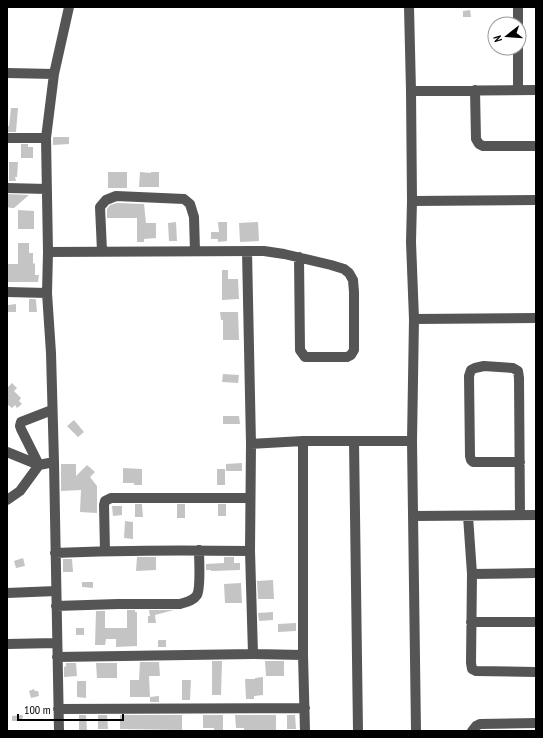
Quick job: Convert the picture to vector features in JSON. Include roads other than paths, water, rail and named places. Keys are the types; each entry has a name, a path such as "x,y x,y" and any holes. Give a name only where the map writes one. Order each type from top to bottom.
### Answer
{"street":[{"path":"58,731 54,462 51,353 47,293 48,252 46,138 54,74 69,7"},
{"path":"409,7 412,201 411,256 414,319 412,441 416,731"},
{"path":"518,56 518,90"},
{"path":"7,73 54,74"},
{"path":"475,90 476,139 479,144 483,146 536,146"},
{"path":"411,91 536,90"},
{"path":"7,138 46,138"},
{"path":"7,188 47,190"},
{"path":"102,251 100,207 106,200 116,196 184,199 190,204 194,217 195,251"},
{"path":"412,201 536,200"},
{"path":"247,251 251,444 250,551 252,654"},
{"path":"48,252 264,251 284,254 344,269 349,273 353,280 354,292 354,350 351,355 347,357 305,356 300,350 299,258"},
{"path":"7,292 47,293"},
{"path":"414,319 536,318"},
{"path":"520,462 473,462 471,460 469,376 471,370 484,366 513,368 518,371 519,378 520,462 520,515"},
{"path":"39,465 20,429 20,426 21,422 52,410"},
{"path":"251,444 354,440 412,441"},
{"path":"354,440 358,731"},
{"path":"303,441 303,655 306,731"},
{"path":"7,452 39,465 54,462"},
{"path":"7,500 20,491 39,465"},
{"path":"105,551 104,505 105,501 108,499 250,498"},
{"path":"413,516 536,515"},
{"path":"468,516 472,574 471,663 473,669 476,671 536,672"},
{"path":"55,553 199,550 250,551"},
{"path":"56,606 180,604 189,602 196,596 199,589 199,550"},
{"path":"472,574 536,573"},
{"path":"7,593 56,591"},
{"path":"471,622 536,622"},
{"path":"7,644 56,643"},
{"path":"57,657 252,654 303,655"},
{"path":"58,709 305,708"},
{"path":"472,731 480,724 536,723"}]}
